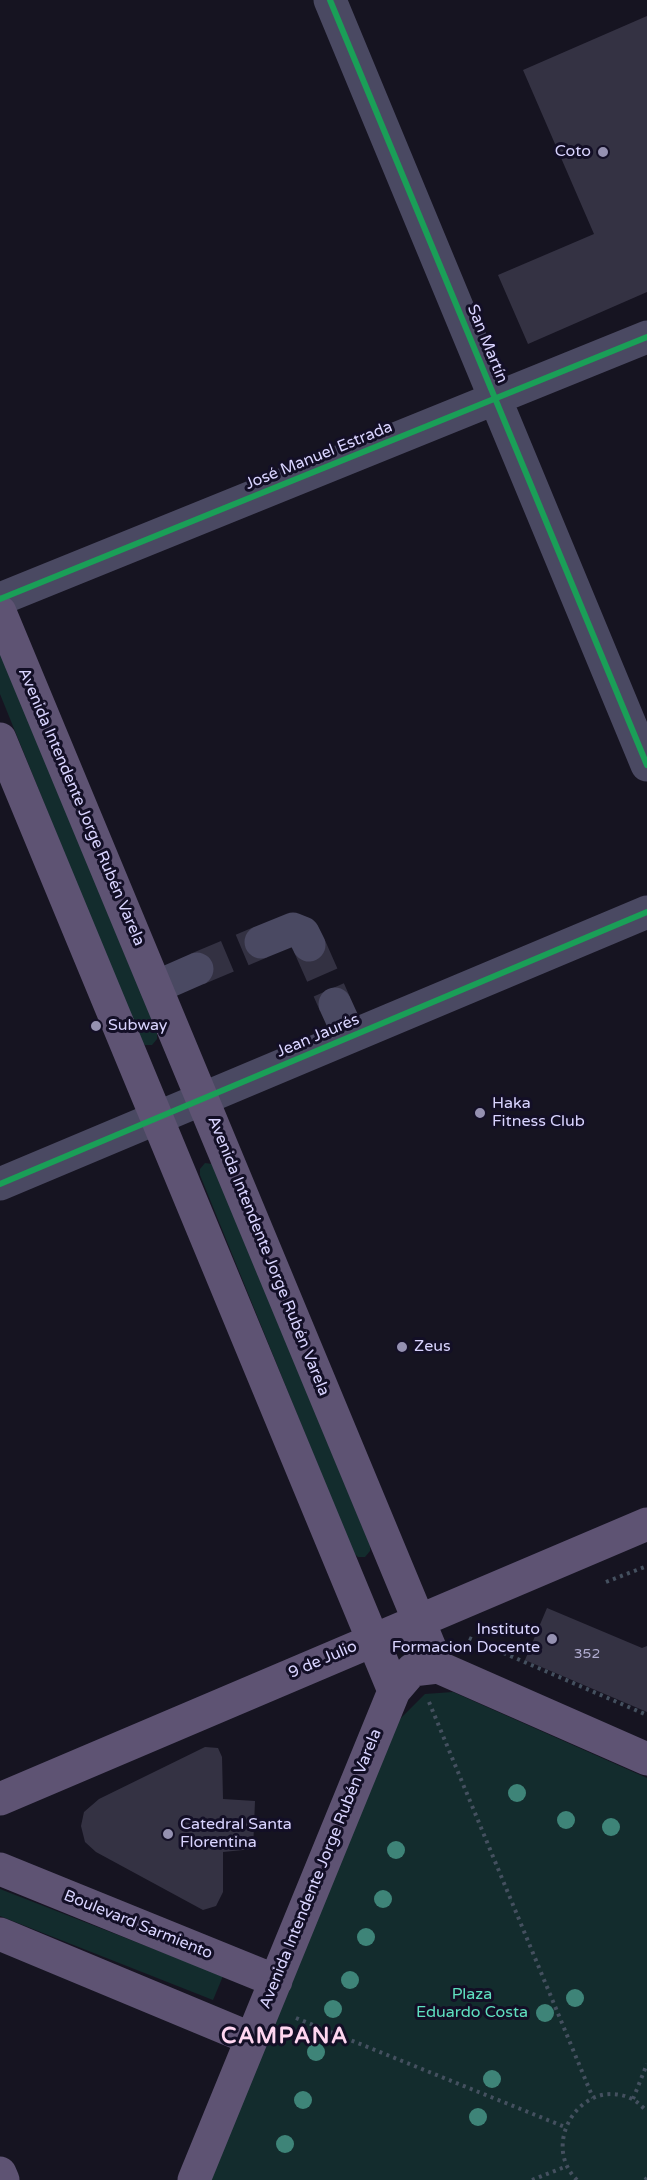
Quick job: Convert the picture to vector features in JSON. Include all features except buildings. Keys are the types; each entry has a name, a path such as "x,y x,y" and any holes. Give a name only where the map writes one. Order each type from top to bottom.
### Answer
{"main road":[{"name":"Avenida Intendente Jorge Rubén Varela","path":"0,612 418,1620 419,1684 276,1981 194,2180"},
{"path":"0,739 372,1639 419,1684 647,1759"},
{"name":"9 de Julio","path":"0,1799 647,1524"},
{"name":"Boulevard Sarmiento","path":"0,1869 276,1981"},
{"path":"0,1934 252,2039"},
{"path":"0,2173 3,2180"}],"street":[{"name":"San Martín","path":"330,0 647,765"},
{"name":"José Manuel Estrada","path":"0,598 647,337"},
{"name":"Jean Jaurés","path":"0,1184 647,912"},
{"path":"261,942 293,929 303,933 309,945"},
{"path":"156,987 197,969"},
{"path":"335,1004 350,1037"}],"path":[{"path":"605,1583 647,1566"},
{"path":"478,1633 467,1638 647,1715"},
{"path":"419,1684 593,2098"},
{"path":"291,2016 565,2127"},
{"path":"633,2099 647,2064"},
{"path":"577,2180 567,2166 563,2155 562,2138 571,2114 593,2098 606,2095 633,2099 647,2110"},
{"path":"532,2180 567,2166"}],"green space":[{"path":"0,653 157,1032 157,1039 152,1045 145,1045 140,1040 0,694"},
{"path":"205,1163 212,1164 370,1545 370,1551 365,1557 358,1557 353,1552 200,1175 200,1169"},
{"name":"Plaza Eduardo Costa","path":"453,1692 647,1778 647,2180 211,2180 398,1721 425,1694"},
{"path":"0,1889 223,1976 213,2000 0,1916"}],"tunnel":[{"path":"197,969 261,942"},
{"path":"309,945 335,1004"}],"cycle path":[{"path":"330,0 647,765"},
{"path":"0,599 647,337"},
{"path":"0,1184 647,912"}],"place":[{"name":"Coto","path":"603,152"},
{"name":"Subway","path":"96,1026"},
{"name":"Haka Fitness Club","path":"480,1113"},
{"name":"Zeus","path":"402,1347"},
{"name":"Instituto Formacion Docente","path":"552,1639"},
{"name":"Catedral Santa Florentina","path":"168,1834"}],"district":[{"name":"CAMPANA","path":"285,2037"}]}
